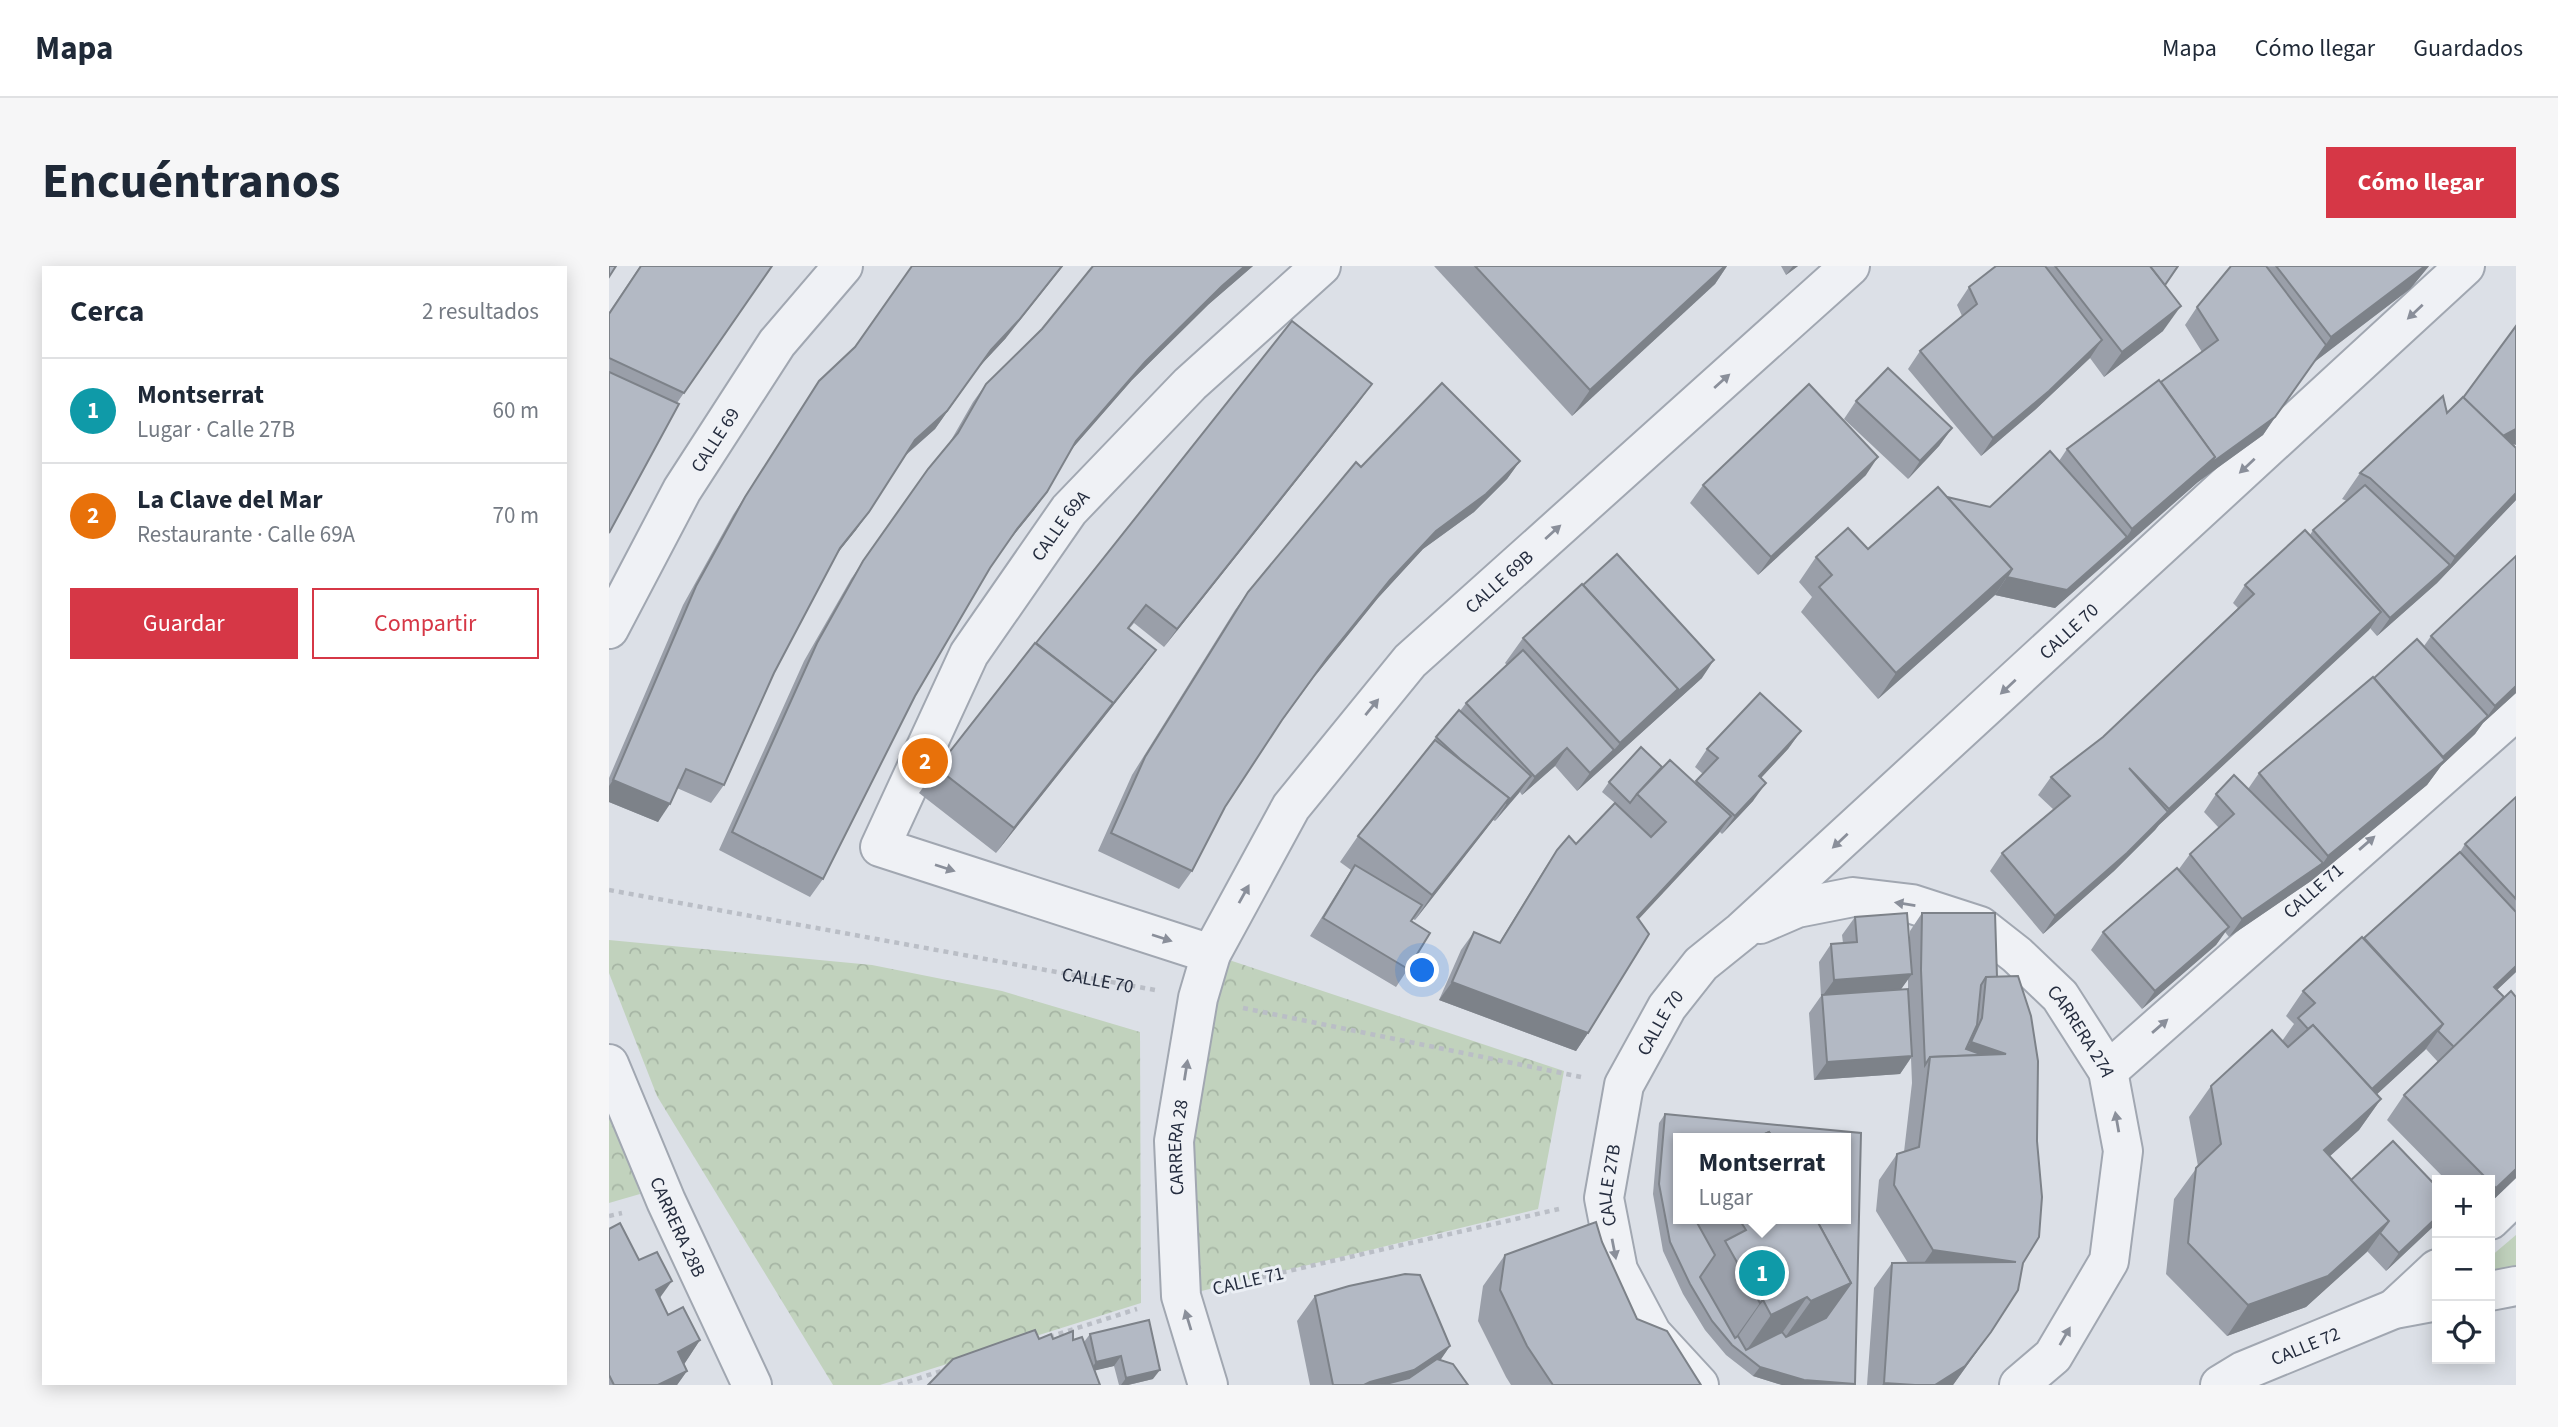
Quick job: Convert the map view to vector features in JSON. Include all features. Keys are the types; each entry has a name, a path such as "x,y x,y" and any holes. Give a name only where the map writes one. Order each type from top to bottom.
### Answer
{"street":[{"name":"CALLE 69","path":"609,629 682,490 777,343 843,266"},
{"name":"CALLE 69A","path":"1211,954 880,848 969,654 1069,510 1190,383 1321,266"},
{"name":"CALLE 69B","path":"1211,954 1291,807 1410,661 1850,266"},
{"name":"CALLE 70","path":"1624,1085 1667,1007 1701,964 1742,931 2465,266"},
{"name":"CALLE 71","path":"2109,1071 2516,711"},
{"name":"CARRERA 27A","path":"1742,931 1797,908 1853,897 1912,904 1980,926 2060,996 2109,1071 2123,1151 2109,1261 2053,1356 2019,1385"},
{"name":"CARRERA 28","path":"1207,1385 1181,1296 1174,1142 1198,998 1211,954"},
{"name":"CARRERA 28B","path":"609,1064 666,1201 752,1385"},
{"name":"CALLE 27B","path":"1624,1085 1605,1198 1618,1270 1651,1334 1699,1385"},
{"path":"2495,1215 2516,1195"},
{"name":"CALLE 72","path":"2394,1309 2432,1274"},
{"path":"2495,1290 2516,1286"},
{"name":"CALLE 72","path":"2220,1385 2243,1371 2394,1309 2432,1302"}],"path":[{"name":"CALLE 70","path":"609,890 1198,998 1624,1085"},
{"name":"CALLE 71","path":"1039,1340 1181,1296 1605,1198"},
{"path":"898,1385 949,1369"}],"green space":[{"path":"609,940 872,965 1002,991 1140,1032 1141,1303 880,1385 833,1385 657,1096 609,973"},
{"path":"1211,954 1564,1071 1538,1209 1181,1296 1185,1128"},
{"path":"609,1100 640,1194 609,1203"},
{"path":"2516,1235 2516,1268 2495,1273 2495,1253"}],"building":[{"path":"609,266 616,266 609,277"},
{"path":"641,266 772,266 684,393 609,358 609,314"},
{"path":"912,266 1062,266 991,350 947,411 915,440 869,512 840,548 774,673 724,785 686,769 670,804 613,780 696,586 745,497 819,381 855,347"},
{"path":"1093,266 1245,266 1145,362 1076,441 1047,492 990,568 915,696 823,879 732,832 817,643 863,561 928,469 958,433 986,384 1042,329"},
{"path":"1475,266 1725,266 1590,390"},
{"path":"1996,266 2045,266 2102,340 2049,391 1993,438 1920,351 1977,304 1969,287"},
{"path":"2055,266 2150,266 2181,306 2122,352"},
{"path":"2150,266 2178,266 2165,285"},
{"path":"2231,266 2266,266 2326,345 2275,417 2210,464 2215,457 2161,382 2218,340 2197,307"},
{"path":"2276,266 2425,266 2331,337"},
{"path":"1292,321 1372,384 1177,629 1146,605 1128,628 1156,650 1108,710 1113,703 1036,643"},
{"path":"2516,326 2516,429 2503,436 2463,398"},
{"path":"1888,368 1952,428 1920,461 1856,401"},
{"path":"609,372 679,404 609,533"},
{"path":"2159,380 2215,457 2132,529 2067,449"},
{"path":"1442,383 1520,461 1486,494 1436,531 1390,580 1327,658 1282,720 1225,807 1192,871 1111,833 1145,757 1248,592 1356,462 1361,467"},
{"path":"1809,384 1878,457 1771,557 1703,485"},
{"path":"2443,396 2447,413 2463,397 2516,448 2516,493 2455,557 2370,478 2360,473"},
{"path":"2050,451 2127,537 2067,590 2007,577 2012,569 1947,497 1990,507"},
{"path":"2365,485 2450,565 2390,618 2313,530"},
{"path":"1938,487 2012,569 1896,673 1819,587 1832,575 1816,557 1848,528 1868,549"},
{"path":"2305,530 2381,612 2169,809 2129,768 2168,812 2127,853 2055,916 2002,853 2070,796 2051,777 2103,737 2254,594 2245,585"},
{"path":"1617,554 1714,660 1673,696 1678,689 1583,585"},
{"path":"2516,556 2516,686 2495,706 2431,636"},
{"path":"1582,584 1678,689 1620,743 1523,638"},
{"path":"2417,639 2488,716 2443,757 2374,678"},
{"path":"1035,643 1113,703 1014,828 937,768"},
{"path":"1523,650 1614,750 1590,773 1567,748 1535,777 1466,703"},
{"path":"2373,677 2445,760 2328,856 2259,773"},
{"path":"1760,693 1801,731 1759,776 1766,783 1735,816 1696,781 1718,758 1707,749"},
{"path":"1459,710 1531,776 1507,803 1509,798 1436,737"},
{"path":"1435,740 1509,798 1432,895 1358,836"},
{"path":"1641,747 1662,767 1630,803 1609,782"},
{"path":"1670,760 1731,816 1637,917 1649,934 1588,1033 1452,982 1474,932 1500,943 1557,850 1569,836 1576,844 1615,803 1651,837 1666,822 1637,794"},
{"path":"2234,775 2323,863 2242,919 2190,854 2234,814 2216,794"},
{"path":"2516,797 2516,899 2465,844"},
{"path":"2460,852 2516,912 2516,966 2494,987 2504,997 2454,1047 2438,1031 2443,1024 2364,938"},
{"path":"1355,865 1422,905 1411,921 1430,933 1408,969 1323,918"},
{"path":"2177,868 2229,927 2155,991 2103,932"},
{"path":"1907,913 1912,974 1834,980 1831,944 1857,942 1855,917"},
{"path":"1922,913 1995,913 1997,977 1986,977 1981,985 1977,1025 1966,1049 1983,1055 1930,1057 1925,1065 1921,970"},
{"path":"2362,937 2443,1024 2372,1089 2313,1025 2308,1029 2298,1018 2315,1003 2303,991"},
{"path":"2018,976 2031,1016 2038,1061 2037,1141 2042,1197 2039,1237 2023,1263 2018,1290 1965,1366 1935,1385 1884,1383 1892,1263 2016,1262 1933,1250 1894,1185 1897,1154 1919,1147 1930,1057 2006,1054 1971,1042 1982,1018 1986,977"},
{"path":"1908,989 1912,1056 1827,1062 1822,995"},
{"path":"2511,991 2516,997 2516,1169 2496,1188 2495,1175 2483,1175 2404,1095"},
{"path":"2313,1025 2381,1099 2324,1150 2389,1221 2328,1276 2248,1305 2188,1243 2196,1168 2221,1144 2211,1086 2272,1030 2288,1047"},
{"path":"1665,1114 1861,1133 1855,1384 1804,1380 1760,1367 1732,1345 1712,1321 1670,1242 1659,1184","holes":["1673,1133 1851,1133 1851,1224 1819,1224 1851,1283 1826,1318 1786,1337 1782,1332 1746,1350 1738,1336 1735,1338 1700,1277 1715,1255 1698,1224 1673,1224"]},
{"path":"2393,1141 2432,1182 2432,1222 2399,1253 2380,1233 2389,1221 2351,1180"},
{"path":"1596,1222 1602,1242 1637,1319 1667,1331 1701,1385 1553,1385 1527,1346 1500,1290 1505,1255"},
{"path":"620,1223 639,1260 657,1252 672,1281 656,1290 668,1315 683,1307 700,1340 678,1352 687,1371 658,1385 614,1385 609,1375 609,1229"},
{"path":"1742,1224 1819,1224 1851,1283 1811,1301 1807,1297 1771,1315 1763,1300 1760,1303 1725,1241 1746,1230"},
{"path":"1405,1274 1420,1275 1450,1346 1414,1370 1364,1385 1333,1385 1315,1296"},
{"path":"1149,1320 1160,1370 1126,1378 1121,1356 1096,1362 1090,1334"},
{"path":"1035,1330 1039,1339 1051,1334 1053,1339 1073,1331 1073,1340 1082,1337 1100,1385 928,1385 953,1359"},
{"path":"1437,1359 1453,1364 1468,1385 1382,1385 1409,1378"}],"place":[{"name":"La Clave del Mar","path":"925,761"},
{"name":"Montserrat","path":"1762,1273"}]}
